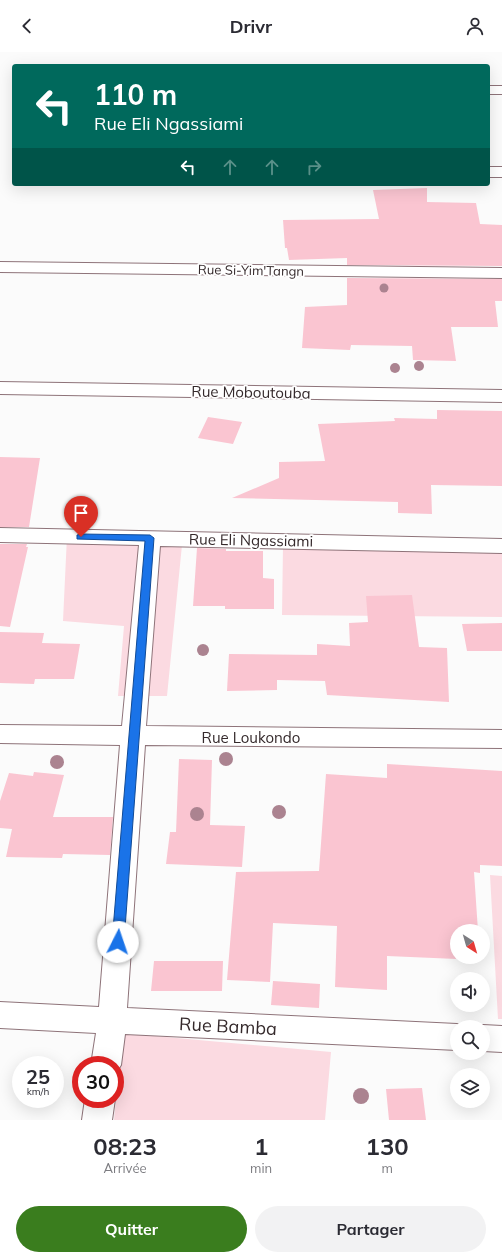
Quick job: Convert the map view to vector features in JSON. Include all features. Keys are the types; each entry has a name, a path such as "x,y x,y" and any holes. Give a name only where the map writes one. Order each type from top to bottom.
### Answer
{"street":[{"path":"490,90 502,90"},
{"path":"490,172 502,172"},
{"name":"Rue Si-Yim'Tangn","path":"0,267 502,273"},
{"name":"Rue Moboutouba","path":"0,388 502,396"},
{"name":"Rue Eli Ngassiami","path":"0,535 502,546"},
{"path":"107,1056 112,1021 133,736 150,538"},
{"name":"Rue Loukondo","path":"0,734 502,739"},
{"name":"Rue Bamba","path":"0,1015 450,1037"},
{"path":"490,1038 502,1039"},
{"path":"97,1120 99,1108"}],"shaded area":[{"path":"67,536 182,545 167,696 118,696 124,626 63,621"},
{"path":"283,546 502,549 502,617 282,615"},
{"path":"490,875 502,876 502,1019 498,1019"},
{"path":"122,1033 331,1052 325,1120 114,1120 115,1108 124,1108 124,1056 120,1056"}],"building":[{"path":"427,188 427,202 476,203 480,224 502,225 502,266 347,265 347,258 289,260 287,248 285,248 283,220 379,219 373,190"},
{"path":"347,278 502,279 502,301 495,301 498,327 451,327 456,361 413,360 412,346 351,345 350,350 302,348 305,307 347,305"},
{"path":"437,410 502,411 502,486 431,485 432,514 398,513 398,502 232,498 279,478 279,462 325,461 318,424 395,421 394,418 437,419"},
{"path":"208,417 242,422 233,444 198,438"},
{"path":"0,457 40,458 29,527 0,527"},
{"path":"0,544 27,544 26,547 28,547 10,627 0,626"},
{"path":"197,548 226,549 226,551 263,551 263,578 274,579 274,609 225,609 225,606 193,606"},
{"path":"412,595 419,647 447,648 449,702 327,695 325,681 277,680 277,690 227,691 229,654 317,655 317,644 350,646 349,623 368,622 366,596"},
{"path":"502,623 502,651 467,651 462,624"},
{"path":"0,632 44,633 42,643 80,644 74,679 35,679 34,684 0,683"},
{"path":"179,759 212,760 210,825 245,826 242,867 166,864 170,832 176,832"},
{"path":"387,764 502,771 502,866 480,865 480,873 474,872 478,924 450,924 450,959 387,956 387,990 335,987 337,926 273,923 270,982 227,980 236,872 319,871 326,774 387,778"},
{"path":"34,772 64,775 53,817 113,817 110,855 63,854 62,858 6,857 12,829 0,828 0,801 9,773 33,776"},
{"path":"154,961 223,961 222,991 151,991"},
{"path":"273,981 320,984 319,1008 271,1005"},
{"path":"422,1088 426,1120 389,1120 386,1089"}],"route":[{"path":"81,537 150,538 133,736 118,942"}]}
